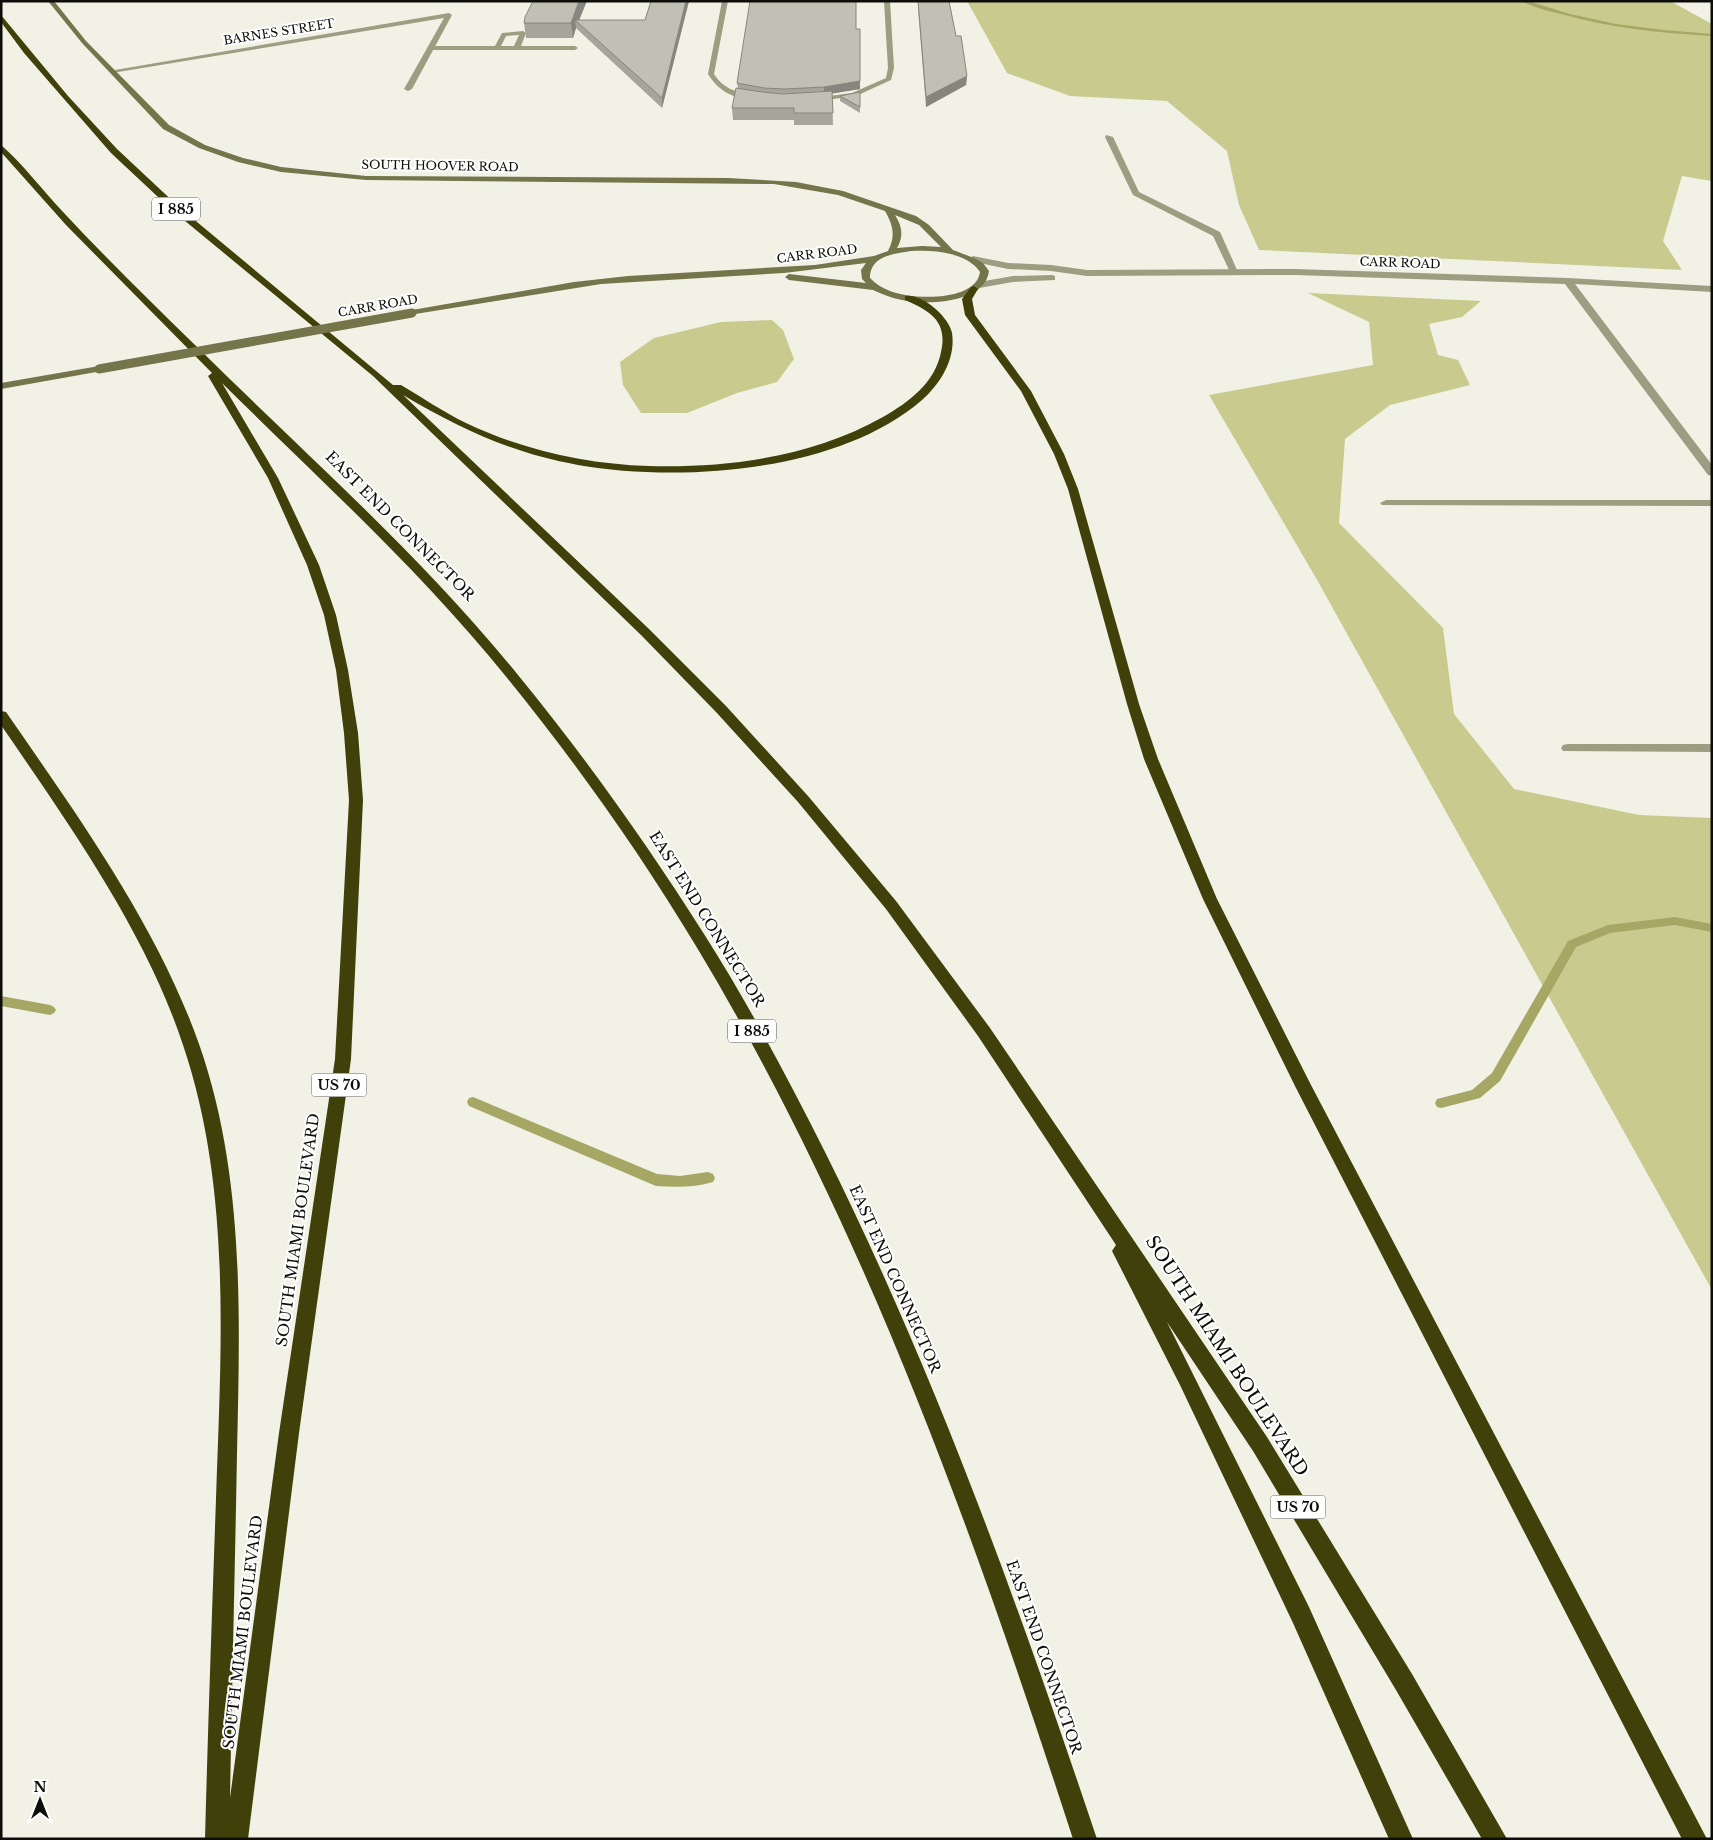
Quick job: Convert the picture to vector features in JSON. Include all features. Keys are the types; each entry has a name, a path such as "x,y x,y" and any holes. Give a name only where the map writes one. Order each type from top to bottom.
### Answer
{"highway":[{"name":"I 885","path":"1,17 26,52 65,98 121,157 176,210 376,374 645,632 721,709 803,799 891,905 972,1016 1086,1185 1187,1379 1302,1615 1402,1839"},
{"name":"I 885","path":"1,147 78,233 202,358"},
{"path":"976,287 966,299 970,315 1026,391 1050,437 1073,490 1142,731 1176,822 1210,899 1313,1106 1695,1839"},
{"path":"376,374 462,424 511,445 543,455 577,462 648,469 719,467 757,463 823,447 880,424 923,394 937,379 944,363 948,335 945,324 937,313 930,308 908,298"},
{"name":"SOUTH MIAMI BOULEVARD","path":"202,358 273,478 313,565 330,615 342,670 351,732 356,800 343,1059 289,1433 236,1839"},
{"name":"EAST END CONNECTOR","path":"202,358 425,576 516,681 582,764 650,861 720,973 794,1106 871,1267 952,1461 1042,1705 1085,1839"},
{"path":"1,714 116,890 152,951 178,1010 201,1076 218,1150 227,1232 230,1325 217,1839"},
{"name":"SOUTH MIAMI BOULEVARD","path":"1086,1185 1260,1444 1404,1682 1495,1839"}],"street":[{"name":"SOUTH HOOVER ROAD","path":"51,1 84,42 166,127 178,135 230,156 269,166 325,174 394,179 676,179 781,182 841,192 916,220 949,251"},
{"path":"725,1 711,74 718,87 734,94 762,98"},
{"path":"808,101 846,97 870,90 889,79 891,68 887,1"},
{"name":"BARNES STREET","path":"112,71 449,15 430,48"},
{"path":"497,48 504,34 523,33 517,48"},
{"path":"408,89 430,48 575,48"},
{"path":"1109,138 1136,193 1217,234 1234,272"},
{"path":"888,210 896,221 899,233 896,244 891,252"},
{"name":"CARR ROAD","path":"2,386 529,292 600,282 676,276 760,273 837,266 876,258 891,252 920,248 949,251"},
{"path":"949,251 972,260 982,267 984,272 982,281 976,287"},
{"path":"874,287 866,279 865,270 876,258"},
{"name":"CARR ROAD","path":"972,260 1008,266 1051,268 1087,273"},
{"name":"CARR ROAD","path":"760,273 874,287 889,294 908,298 929,299 949,297 976,287 1013,279 1054,278 1087,273 1234,272 1568,281 1712,289"},
{"path":"1568,281 1712,474"},
{"path":"1386,503 1712,503"},
{"path":"1568,748 1712,748"}],"green space":[{"path":"967,1 1670,1 1712,24 1712,181 1682,176 1663,241 1682,270 1259,250 1239,205 1227,151 1167,101 1070,96 1007,73"},
{"path":"1308,293 1481,301 1462,317 1429,324 1438,355 1458,360 1470,385 1390,405 1345,439 1339,523 1443,628 1454,714 1514,789 1639,815 1712,818 1712,1290 1316,578 1209,395 1373,365 1369,322"},
{"path":"772,320 783,330 794,359 777,382 737,393 687,413 641,413 623,385 620,362 654,338 721,322"}],"building":[{"path":"533,1 579,1 571,23 524,23"},
{"path":"651,1 686,1 662,98 575,20 645,20"},
{"path":"750,1 856,1 856,29 860,29 860,81 824,87 784,89 764,88 737,83"},
{"path":"918,1 949,1 956,36 961,36 967,76 926,97"},
{"path":"736,88 783,94 832,91 833,113 794,113 794,108 732,108"},
{"path":"860,92 860,107 840,96"}],"waterway":[{"path":"1523,1 1592,21 1664,32 1712,35"},
{"path":"1441,1103 1476,1094 1496,1077 1572,944 1608,929 1675,921 1712,928"},
{"path":"1,1001 50,1010"},
{"path":"473,1102 656,1180 680,1182 708,1178"}]}
